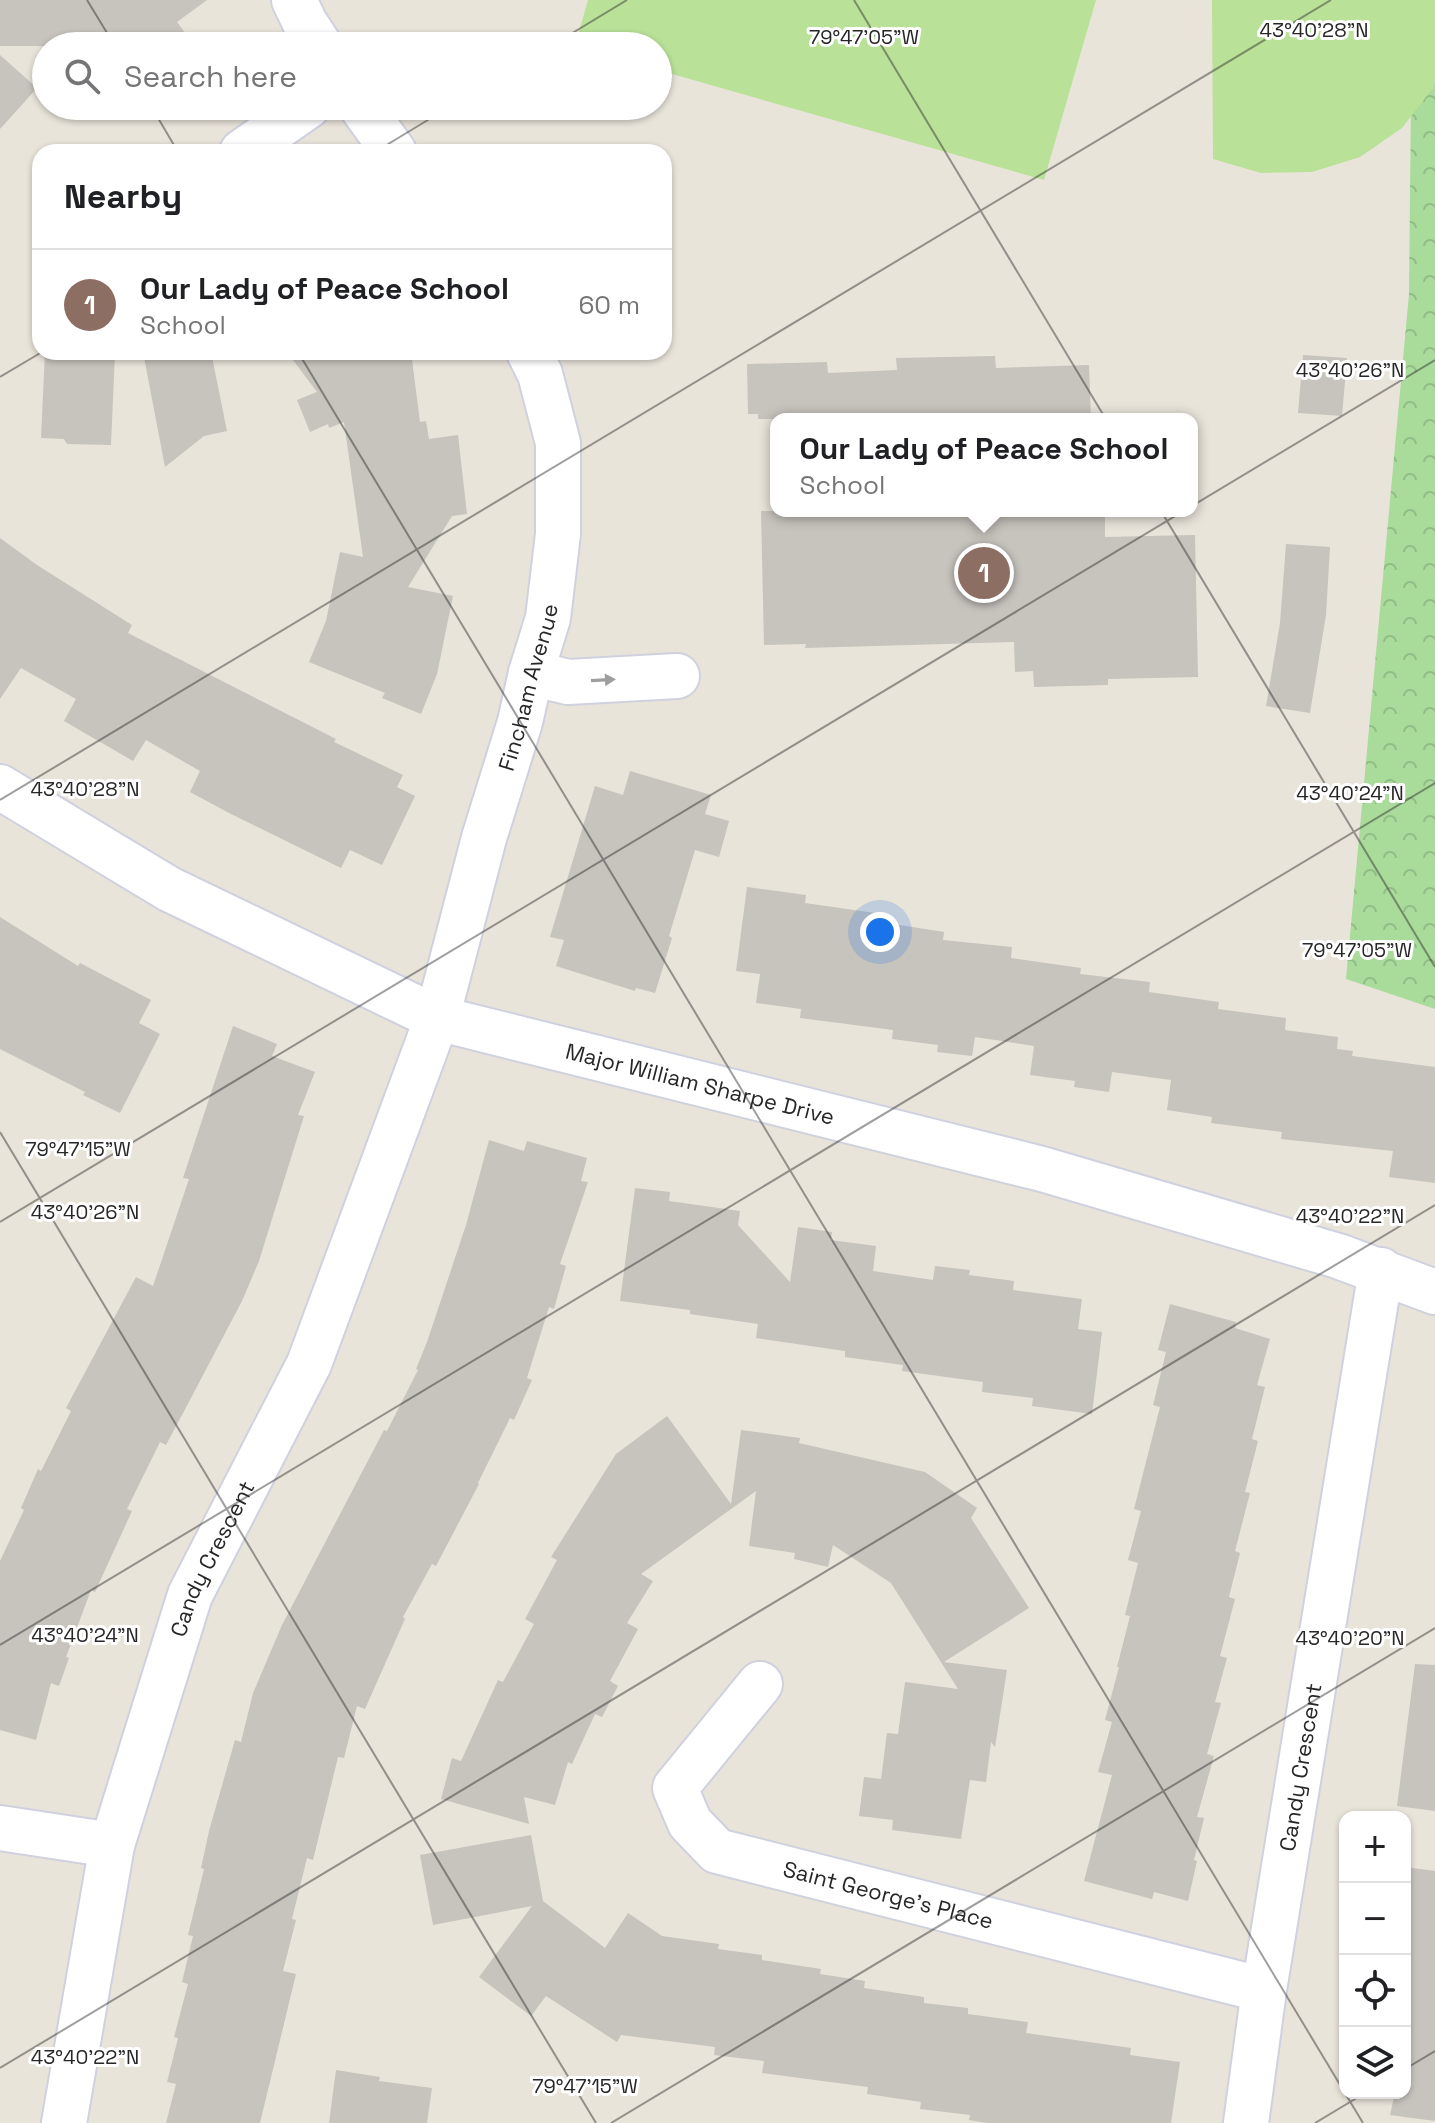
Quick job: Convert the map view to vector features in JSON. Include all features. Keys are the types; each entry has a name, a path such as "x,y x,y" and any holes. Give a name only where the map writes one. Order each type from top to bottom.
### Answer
{"street":[{"path":"294,0 311,32"},
{"path":"253,144 288,120"},
{"path":"371,120 388,144"},
{"name":"Fincham Avenue","path":"437,1018 484,838 548,618 558,534 558,443 540,374 533,360"},
{"path":"531,673 568,682 677,676"},
{"name":"Major William Sharpe Drive","path":"0,787 169,889 437,1018 1042,1169 1381,1270 1435,1292"},
{"name":"Candy Crescent","path":"64,2123 112,1845 190,1595 309,1364 437,1018"},
{"name":"Candy Crescent","path":"1246,2123 1264,1990 1381,1270"},
{"name":"Saint George's Place","path":"760,1684 675,1788 690,1823 717,1851 1264,1990"},
{"path":"0,1828 112,1845"}],"green space":[{"path":"588,0 1096,0 1044,180 672,74 672,32 579,32"},
{"path":"1212,0 1435,0 1433,88 1402,128 1360,157 1312,172 1261,173 1213,159"},
{"path":"1412,0 1435,0 1435,1009 1346,979 1409,294"}],"building":[{"path":"0,0 207,0 177,22 184,32 32,32 32,46 0,46"},
{"path":"0,55 32,84 32,94 0,129"},
{"path":"1303,355 1347,358 1342,416 1298,413"},
{"path":"995,356 996,368 1089,365 1091,413 770,413 770,419 758,419 758,414 748,414 747,364 827,362 828,373 897,370 896,358"},
{"path":"45,360 115,360 111,445 67,444 64,439 41,438"},
{"path":"145,360 213,360 227,431 204,436 165,467"},
{"path":"293,360 412,360 420,422 426,421 429,439 458,435 467,514 452,516 408,587 453,596 437,674 421,714 382,698 385,693 309,662 326,621 340,552 363,557 344,422 329,428 328,424 310,432 297,400 317,392"},
{"path":"761,511 770,511 770,517 1105,517 1105,537 1195,535 1198,677 1108,679 1108,685 1034,687 1033,671 1015,672 1014,642 805,648 806,644 764,645"},
{"path":"0,538 132,625 128,633 403,775 397,787 415,796 382,865 350,850 341,868 231,814 190,792 200,771 146,740 133,761 64,721 76,699 21,668 0,699"},
{"path":"1286,544 1330,547 1326,615 1310,713 1266,706 1280,623"},
{"path":"630,771 711,795 705,814 729,821 719,857 695,850 655,993 636,988 635,991 556,966 564,940 550,937 595,786 623,795"},
{"path":"747,887 806,895 805,903 875,913 874,921 944,932 943,940 1012,947 1011,958 1081,968 1080,974 1150,982 1149,992 1219,1002 1218,1009 1286,1018 1285,1030 1338,1037 1337,1049 1353,1051 1352,1056 1435,1067 1435,1183 1389,1177 1393,1151 1281,1139 1282,1132 1211,1123 1212,1117 1167,1110 1171,1080 1112,1072 1109,1092 1074,1087 1075,1081 1030,1075 1034,1046 975,1037 972,1056 937,1052 938,1045 892,1039 893,1030 800,1018 801,1009 756,1003 760,974 736,971"},
{"path":"0,917 78,966 80,963 151,1000 139,1023 160,1034 120,1113 0,1049"},
{"path":"233,1026 277,1044 272,1056 315,1072 298,1115 304,1116 259,1261 242,1301 166,1445 160,1442 127,1509 132,1511 95,1592 91,1590 66,1657 69,1658 59,1686 51,1683 36,1740 0,1730 0,1561 24,1510 21,1508 38,1469 41,1471 71,1411 66,1408 136,1277 153,1286 189,1179 183,1178"},
{"path":"489,1140 524,1151 527,1141 587,1158 581,1181 588,1182 560,1264 566,1266 554,1309 549,1307 527,1378 532,1380 436,1566 432,1564 403,1617 405,1619 365,1709 357,1706 344,1758 338,1757 313,1860 307,1858 292,1919 296,1920 283,1971 296,1974 260,2123 166,2123 176,2084 167,2082 178,2038 174,2037 188,1984 182,1982 193,1936 188,1935 204,1869 201,1868 209,1831 235,1740 241,1742 253,1693 282,1625 418,1370 466,1225"},
{"path":"635,1188 670,1192 669,1201 740,1211 738,1225 790,1282 798,1227 832,1232 831,1240 876,1246 873,1271 933,1280 935,1266 970,1270 969,1275 1014,1281 1013,1290 1082,1299 1078,1329 1102,1332 1092,1414 1032,1406 1033,1398 982,1392 983,1382 902,1371 903,1365 845,1357 845,1351 756,1338 758,1324 690,1314 690,1310 620,1301"},
{"path":"1170,1304 1236,1322 1235,1328 1270,1339 1257,1385 1265,1387 1252,1439 1258,1441 1245,1492 1250,1493 1235,1551 1240,1553 1229,1597 1235,1599 1220,1656 1227,1658 1215,1702 1221,1703 1207,1754 1214,1756 1197,1817 1204,1818 1188,1901 1154,1892 1152,1899 1084,1881 1112,1775 1098,1772 1112,1722 1105,1720 1130,1616 1125,1615 1138,1563 1128,1560 1141,1511 1134,1509 1160,1407 1153,1405 1166,1352 1158,1350"},
{"path":"667,1416 731,1504 741,1430 800,1438 799,1443 925,1472 977,1508 971,1518 1029,1608 944,1662 1007,1670 995,1747 991,1742 986,1782 970,1780 961,1839 892,1830 893,1820 859,1816 864,1777 881,1779 887,1733 898,1734 905,1682 958,1689 891,1583 833,1545 828,1567 794,1559 795,1553 749,1546 756,1491 641,1574 653,1581 627,1623 638,1629 610,1681 618,1686 602,1717 595,1714 572,1764 568,1762 555,1805 524,1797 529,1824 441,1799 452,1758 461,1761 498,1680 503,1682 534,1624 525,1619 557,1560 551,1557 616,1454"},
{"path":"1415,1664 1435,1665 1435,1811 1397,1806"},
{"path":"531,1835 543,1901 605,1948 628,1913 662,1936 719,1944 718,1949 762,1955 762,1960 821,1969 820,1974 865,1981 864,1988 924,1997 924,2003 968,2008 968,2014 1028,2022 1026,2033 1131,2048 1130,2055 1180,2062 1171,2123 987,2123 969,2120 970,2115 920,2109 921,2102 867,2094 868,2087 762,2073 764,2061 714,2055 715,2047 621,2035 617,2042 546,1996 531,2016 479,1977 532,1906 433,1925 420,1855"},
{"path":"1411,1868 1435,1871 1435,2121 1390,2115 1394,2099 1411,2099"},
{"path":"336,2070 380,2077 379,2081 432,2088 427,2123 329,2123"}],"place":[{"name":"Our Lady of Peace School","path":"984,573"}]}
